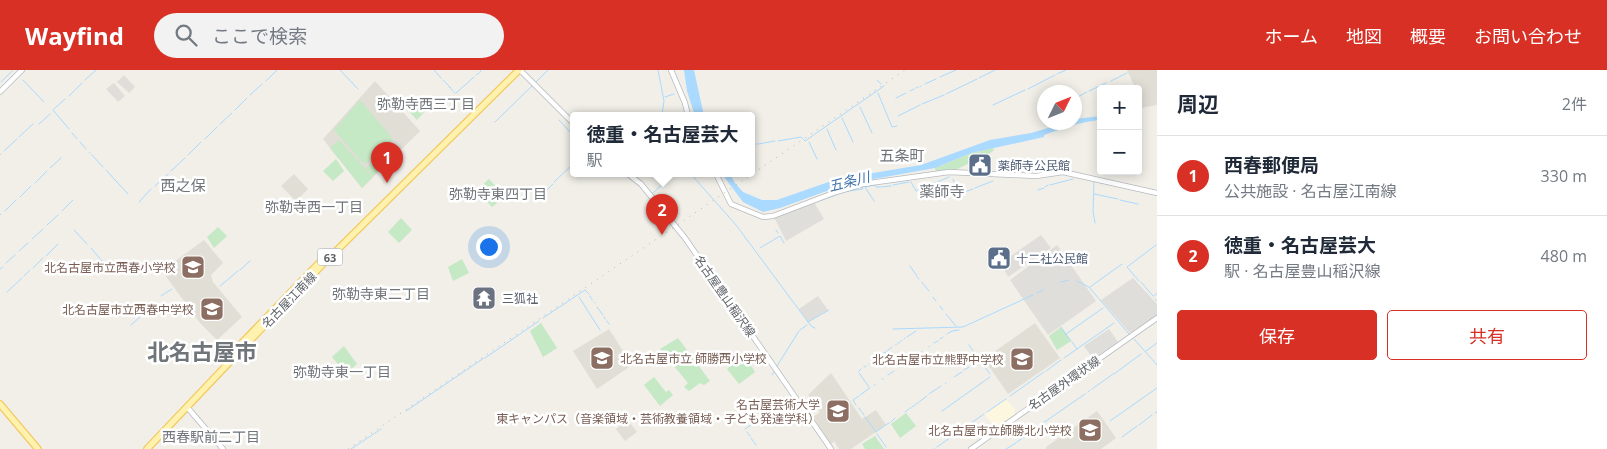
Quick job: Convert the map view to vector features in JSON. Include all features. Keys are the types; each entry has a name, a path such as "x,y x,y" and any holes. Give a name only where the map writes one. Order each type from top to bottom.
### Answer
{"main road":[{"path":"0,92 22,70"},
{"name":"名古屋江南線","path":"143,449 320,262 514,70"},
{"path":"520,70 570,120"},
{"name":"名古屋江南線","path":"147,449 321,266 520,70"},
{"path":"671,70 686,103 687,112"},
{"path":"718,177 731,204 764,217 775,216 856,186 939,172 1036,176 1063,172 1157,192"},
{"name":"名古屋豊山稲沢線","path":"632,177 641,184 685,238 831,449"},
{"name":"名古屋外環状線","path":"971,449 1157,318"},
{"path":"0,404 38,449"},
{"path":"187,407 223,449"},
{"path":"0,408 34,449"}],"shaded area":[{"path":"1127,70 1157,70 1157,105 1142,108 1142,85 1134,85"},
{"path":"124,75 135,87 129,93 117,82"},
{"path":"375,81 420,131 362,188 323,139"},
{"path":"114,83 125,96 118,102 106,89"},
{"path":"294,174 308,189 296,201 281,186"},
{"path":"814,202 824,219 786,241 774,217"},
{"path":"1041,235 1051,248 1008,277 1001,263"},
{"path":"204,240 223,263 211,275 213,282 242,317 217,340 200,323 162,271"},
{"path":"1057,245 1096,301 1048,335 1010,280"},
{"path":"1133,278 1157,304 1157,315 1130,333 1101,300"},
{"path":"818,296 828,310 808,322 799,309"},
{"name":"北名古屋市立熊野中学校","path":"1035,323 1060,358 1008,394 984,359"},
{"name":"北名古屋市立 師勝西小学校","path":"609,329 632,365 597,389 573,351"},
{"path":"1109,329 1118,342 1093,359 1084,346"},
{"name":"名古屋芸術大学 東キャンパス（音楽領域・芸術教養領域・子ども発達学科）","path":"831,373 862,419 876,410 886,425 851,449 839,449 834,441 831,444 813,417 820,412 808,395"},
{"path":"1006,399 1015,410 1014,415 995,428 985,414"},
{"name":"北名古屋市立師勝北小学校","path":"1097,411 1116,438 1101,449 1046,449 1046,447"},
{"path":"628,420 637,432 625,441 616,429"}],"green space":[{"path":"413,97 425,111 417,120 404,106"},
{"path":"360,100 393,139 367,163 363,163 334,130"},
{"path":"339,140 373,177 362,188 330,148"},
{"path":"993,148 994,150 989,154 953,171 936,172 935,168 971,153"},
{"path":"379,155 387,163 373,176 366,168"},
{"path":"336,159 344,171 333,181 323,171"},
{"path":"489,179 505,197 492,207 477,190"},
{"path":"401,218 412,230 399,243 388,232"},
{"path":"218,227 227,236 214,248 207,237"},
{"path":"462,259 469,273 453,281 448,267"},
{"path":"541,323 557,348 543,357 530,331"},
{"path":"1061,327 1071,341 1057,350 1049,336"},
{"path":"678,338 710,381 704,385 700,383 689,391 684,387 688,383 660,349"},
{"path":"344,346 357,364 346,374 332,357"},
{"path":"744,355 755,372 739,384 727,369"},
{"path":"654,377 666,392 669,390 673,395 660,406 644,385"},
{"path":"906,413 916,426 900,438 891,424"},
{"path":"875,436 884,449 865,449 862,444"}],"water":[{"path":"684,70 694,70 703,112 694,112 687,91"},
{"path":"1097,116 1097,120 1082,123 1082,118"},
{"name":"五条川","path":"1041,130 1059,130 1044,135 1044,137 971,153 935,168 846,184 780,208 763,212 743,202 724,177 732,177 743,192 762,200 777,200 837,179 921,165 990,140"}],"waterway":[{"path":"85,80 96,70"},
{"path":"266,81 277,70"},
{"path":"340,70 358,89"},
{"path":"434,70 441,78"},
{"path":"536,82 548,70"},
{"path":"658,70 664,101 662,112"},
{"path":"940,77 956,70"},
{"path":"979,78 995,70"},
{"path":"1057,74 1066,70"},
{"path":"1,82 12,71"},
{"path":"1111,81 1127,73"},
{"path":"1028,89 1055,75"},
{"path":"456,93 474,77"},
{"path":"925,84 936,79"},
{"path":"946,94 977,79"},
{"path":"23,80 44,102"},
{"path":"443,80 449,86"},
{"path":"877,80 881,84"},
{"path":"69,96 82,83"},
{"path":"1089,91 1106,83"},
{"path":"250,95 262,84"},
{"path":"495,122 532,86"},
{"path":"778,141 801,137 805,141 884,86"},
{"path":"910,91 914,89"},
{"path":"993,105 1025,90"},
{"path":"1082,95 1087,92"},
{"path":"878,93 892,127 897,126"},
{"path":"896,98 906,93"},
{"path":"665,97 674,94"},
{"path":"922,104 944,95"},
{"path":"235,110 247,98"},
{"path":"54,109 65,99"},
{"path":"898,116 920,105"},
{"path":"860,107 872,133"},
{"path":"53,110 69,129"},
{"path":"220,124 232,113"},
{"path":"39,124 50,114"},
{"path":"842,118 853,142"},
{"path":"559,120 570,132"},
{"path":"19,137 33,124"},
{"path":"205,139 217,127"},
{"path":"827,129 836,150"},
{"path":"72,133 77,139"},
{"path":"4,151 17,139"},
{"path":"758,144 775,141"},
{"path":"80,142 86,149"},
{"path":"188,155 201,142"},
{"path":"809,142 817,159"},
{"path":"92,155 103,167"},
{"path":"50,168 61,158"},
{"path":"171,171 185,158"},
{"path":"554,182 570,167"},
{"path":"106,170 128,194"},
{"path":"35,183 47,171"},
{"path":"155,186 168,174"},
{"path":"653,193 671,177"},
{"path":"911,182 916,191 949,177"},
{"path":"953,179 959,194 973,189"},
{"path":"1050,185 1073,179"},
{"path":"697,181 736,225 811,326 815,328"},
{"path":"975,188 993,181"},
{"path":"893,185 909,182"},
{"path":"1094,182 1093,211 1095,223"},
{"path":"546,191 553,184"},
{"name":"五条川","path":"874,201 865,187 875,185 880,187"},
{"path":"20,197 31,186"},
{"path":"881,187 891,186"},
{"name":"五条川","path":"843,192 863,189 862,187"},
{"path":"1038,190 1044,188"},
{"path":"139,202 151,189"},
{"path":"535,202 543,194"},
{"path":"1094,194 1118,199"},
{"name":"五条川","path":"819,201 836,195"},
{"path":"5,211 16,200"},
{"path":"62,211 73,200"},
{"path":"1120,200 1138,204"},
{"path":"47,225 58,215"},
{"path":"32,239 43,229"},
{"path":"74,230 87,244"},
{"path":"760,248 780,236 784,243"},
{"path":"19,251 28,243"},
{"path":"46,256 58,244"},
{"path":"1139,281 1127,267 1156,245"},
{"path":"91,248 108,268"},
{"path":"6,263 15,255"},
{"path":"33,268 43,258"},
{"path":"240,270 250,261"},
{"path":"1090,287 1122,264"},
{"path":"910,266 917,276"},
{"path":"24,276 30,270"},
{"path":"220,286 238,271"},
{"path":"7,292 22,278"},
{"path":"1061,282 1069,280"},
{"path":"1077,281 1089,287 1129,334"},
{"path":"1141,282 1153,296"},
{"path":"924,285 929,291"},
{"path":"161,296 172,289"},
{"path":"543,318 585,290 589,294"},
{"path":"1037,293 1043,290"},
{"path":"1154,296 1157,293"},
{"path":"893,329 963,327 1033,295"},
{"path":"579,297 600,330"},
{"path":"933,297 936,301"},
{"path":"131,325 140,317 144,308 138,302"},
{"path":"940,306 943,310"},
{"path":"597,307 603,315"},
{"path":"1066,334 1103,308"},
{"path":"808,322 829,310"},
{"path":"946,314 956,326"},
{"path":"485,358 539,321"},
{"path":"1064,358 1114,323"},
{"path":"800,330 807,325"},
{"path":"1061,327 1071,341"},
{"path":"947,334 959,330"},
{"path":"777,366 799,331"},
{"path":"907,337 916,331"},
{"path":"1134,339 1157,365"},
{"path":"934,343 938,341"},
{"path":"1072,342 1077,349"},
{"path":"1146,351 1157,343"},
{"path":"969,345 979,359"},
{"path":"887,351 892,347"},
{"path":"882,354 886,352"},
{"path":"1114,374 1141,354"},
{"path":"872,362 880,356"},
{"path":"406,411 484,358"},
{"path":"1046,371 1061,360"},
{"path":"971,365 976,362"},
{"path":"981,362 990,374"},
{"path":"898,368 904,364"},
{"path":"964,370 969,367"},
{"path":"888,375 894,371"},
{"path":"954,377 962,372"},
{"path":"1010,396 1044,372"},
{"path":"859,373 869,387"},
{"path":"1092,389 1113,374"},
{"path":"942,411 990,377"},
{"path":"929,394 941,386"},
{"path":"860,395 870,388"},
{"path":"1110,421 1157,388"},
{"path":"1033,430 1085,394"},
{"path":"856,405 853,400 859,396"},
{"path":"919,402 927,396"},
{"path":"987,412 1006,399"},
{"path":"755,401 765,415 762,418"},
{"path":"905,412 909,409"},
{"path":"957,433 984,414"},
{"path":"1139,425 1152,415"},
{"path":"865,417 876,432"},
{"path":"891,422 895,418"},
{"path":"755,422 760,419"},
{"path":"745,429 754,423"},
{"path":"884,426 889,423"},
{"path":"1122,437 1137,426"},
{"path":"876,432 883,427"},
{"path":"351,449 381,429"},
{"path":"747,432 750,436"},
{"path":"1017,442 1030,433"},
{"path":"877,434 886,447"},
{"path":"937,447 954,435"},
{"path":"1006,449 1016,443"}],"railway":[{"path":"755,172 905,70"},
{"path":"348,449 748,177"}],"place":[{"name":"薬師寺公民館","path":"980,165"},
{"name":"西春郵便局","path":"387,183"},
{"name":"徳重・名古屋芸大","path":"662,235"},
{"name":"十二社公民館","path":"999,258"},
{"name":"北名古屋市立西春小学校","path":"193,267"},
{"name":"三狐社","path":"484,298"},
{"name":"北名古屋市立西春中学校","path":"212,309"},
{"name":"北名古屋市立 師勝西小学校","path":"602,358"},
{"name":"北名古屋市立熊野中学校","path":"1022,359"},
{"name":"名古屋芸術大学 東キャンパス（音楽領域・芸術教養領域・子ども発達学科）","path":"838,411"},
{"name":"北名古屋市立師勝北小学校","path":"1090,430"}],"district":[{"name":"弥勒寺西三丁目","path":"426,103"},
{"name":"五条町","path":"902,155"},
{"name":"西之保","path":"183,185"},
{"name":"薬師寺","path":"942,191"},
{"name":"弥勒寺東四丁目","path":"498,193"},
{"name":"弥勒寺西一丁目","path":"314,206"},
{"name":"弥勒寺東二丁目","path":"381,293"},
{"name":"北名古屋市","path":"202,351"},
{"name":"弥勒寺東一丁目","path":"342,371"},
{"name":"西春駅前二丁目","path":"211,436"}]}
